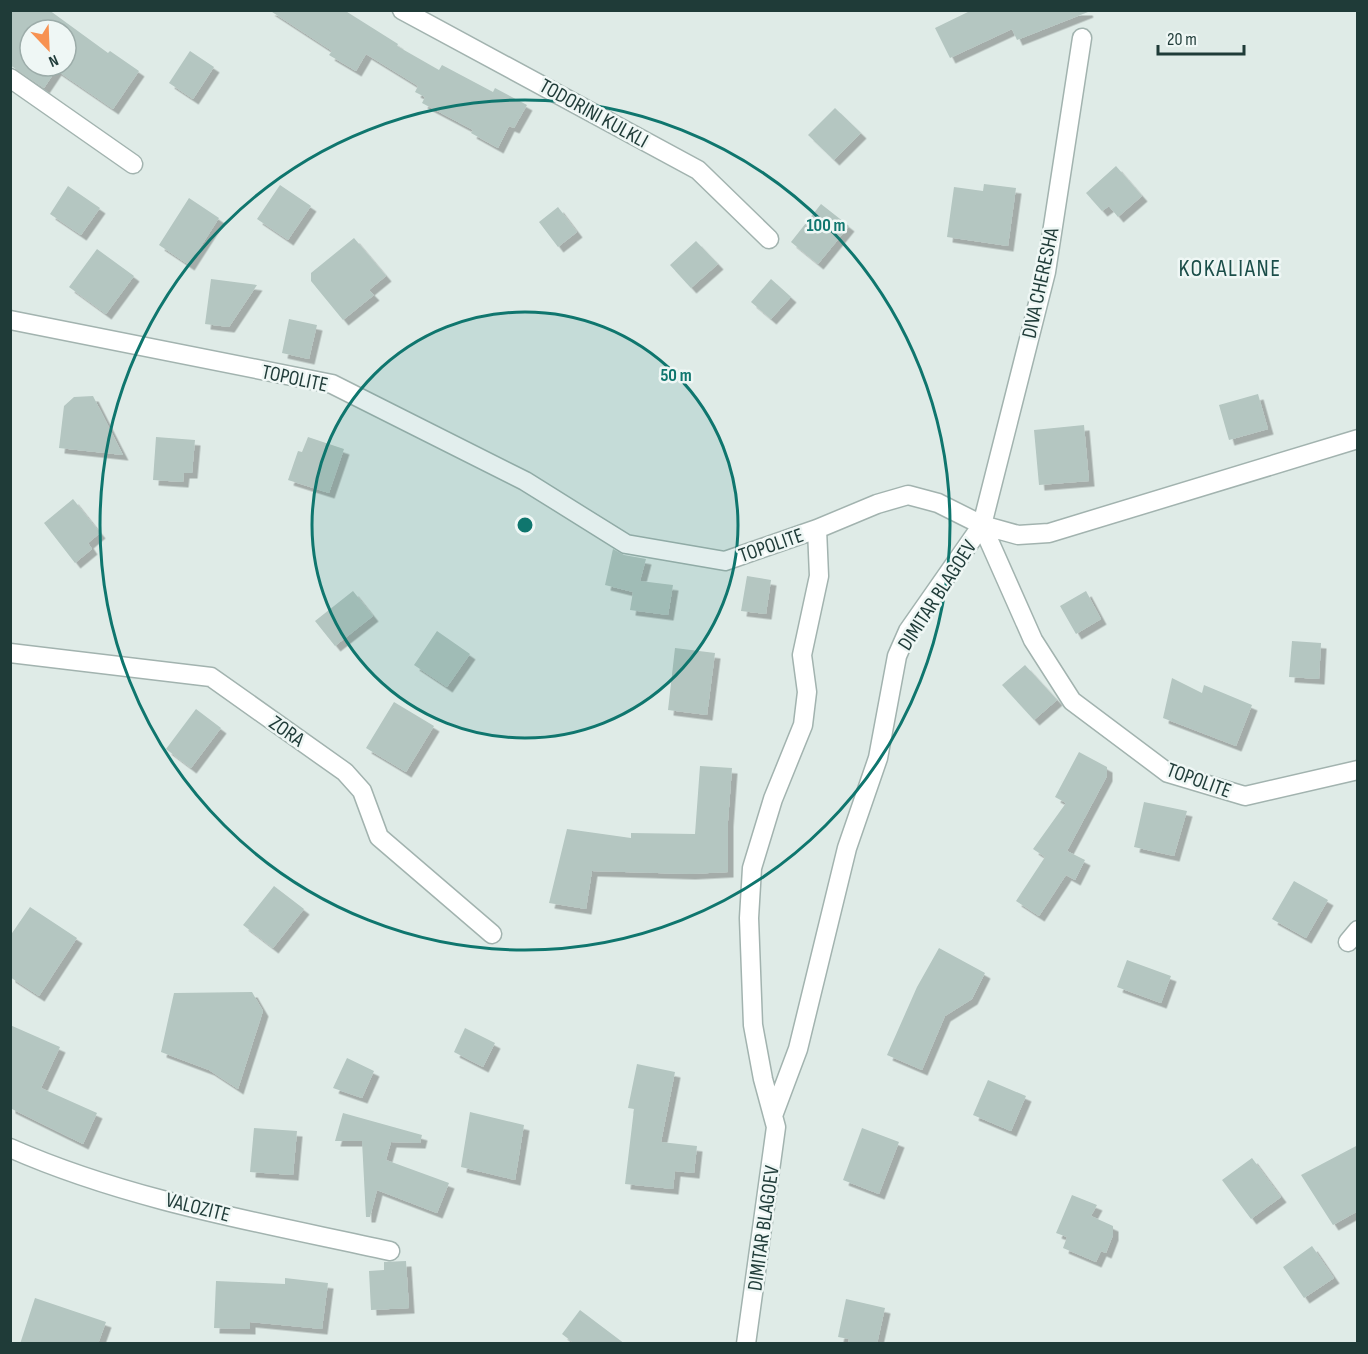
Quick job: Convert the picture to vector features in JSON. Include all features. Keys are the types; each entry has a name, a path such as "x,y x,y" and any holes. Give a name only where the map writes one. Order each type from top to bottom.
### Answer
{"street":[{"name":"TODORINI KULKLI","path":"402,10 698,170 769,239"},
{"name":"DIVA CHERESHA","path":"982,525 1046,272 1082,38"},
{"path":"10,78 133,164"},
{"name":"TOPOLITE","path":"10,320 332,384 525,481 626,544 725,561 818,529 877,504 908,495 938,503 982,525 1033,640 1072,701 1168,773 1245,796 1358,770"},
{"name":"DIMITAR BLAGOEV","path":"774,1113 798,1049 847,848 878,758 897,656 908,631 982,525 1018,535 1049,533 1358,439"},
{"name":"DIMITAR BLAGOEV","path":"746,1344 775,1150 774,1113 763,1079 753,1025 749,918 752,868 773,798 802,725 807,692 802,655 819,576 818,529"},
{"name":"ZORA","path":"10,653 211,677 345,772 362,791 379,837 492,934"},
{"name":"VALOZITE","path":"10,1148 62,1171 198,1208 390,1251"}],"building":[{"path":"10,10 49,10 60,18 18,18 18,70 10,65"},
{"path":"269,10 344,10 398,44 397,46 439,70 442,65 493,92 495,88 527,105 514,128 509,126 498,148 471,133 473,130 422,103 425,97 415,92 418,86 366,54 356,71 329,55 332,51"},
{"path":"972,10 1087,10 1088,12 1017,40 1012,29 950,58 935,28"},
{"path":"78,31 108,53 110,51 139,71 113,109 68,78 78,78"},
{"path":"190,51 214,67 193,99 169,83"},
{"path":"29,78 51,78 44,88"},
{"path":"835,108 861,133 834,160 808,135"},
{"path":"1116,166 1142,196 1118,217 1109,206 1102,211 1086,193"},
{"path":"984,184 1016,188 1008,246 947,237 954,187 983,191"},
{"path":"280,185 311,206 288,240 257,219"},
{"path":"68,186 100,208 81,235 50,214"},
{"path":"189,198 219,218 189,265 159,245"},
{"path":"821,204 849,226 818,264 791,242"},
{"path":"558,207 577,232 558,247 539,222"},
{"path":"354,238 386,276 369,290 374,295 343,320 311,281 311,273"},
{"path":"696,241 718,264 691,288 670,265"},
{"path":"97,249 134,276 106,314 69,287"},
{"path":"211,279 257,285 229,327 205,324"},
{"path":"771,279 791,297 771,319 751,302"},
{"path":"289,319 317,325 309,359 282,353"},
{"path":"1258,394 1268,429 1229,440 1219,405"},
{"path":"93,396 123,455 59,448 64,406 74,397"},
{"path":"1084,425 1089,481 1039,485 1034,430"},
{"path":"156,437 195,440 192,473 184,473 183,482 153,480"},
{"path":"308,437 344,449 329,493 288,480 298,451 302,452"},
{"path":"73,499 100,533 88,543 92,549 75,563 44,523"},
{"path":"613,549 624,555 646,559 640,581 673,585 668,615 630,610 633,592 605,585"},
{"path":"747,576 771,580 766,614 741,611"},
{"path":"353,591 373,616 335,646 315,621"},
{"path":"1086,591 1101,619 1076,634 1060,606"},
{"path":"437,631 470,654 447,687 414,665"},
{"path":"1292,641 1321,643 1319,679 1289,677"},
{"path":"675,648 715,653 707,715 668,710"},
{"path":"1025,665 1057,700 1034,720 1002,685"},
{"path":"1172,678 1202,693 1204,685 1252,705 1236,746 1163,718"},
{"path":"394,702 434,726 406,772 366,748"},
{"path":"196,709 221,728 191,768 166,749"},
{"path":"1079,752 1107,767 1107,776 1067,851 1085,860 1075,880 1066,875 1039,916 1016,901 1045,857 1033,849 1066,803 1055,797"},
{"path":"700,766 732,768 728,821 728,872 690,874 592,871 586,909 549,903 567,829 631,838 631,833 695,834"},
{"path":"1144,802 1187,811 1174,856 1134,847"},
{"path":"1294,881 1328,900 1306,938 1272,919"},
{"path":"274,886 304,909 273,948 243,925"},
{"path":"30,907 77,938 39,996 10,977 10,936"},
{"path":"939,948 985,973 972,999 945,1016 922,1070 887,1055 917,987"},
{"path":"1127,960 1171,976 1161,1003 1117,987"},
{"path":"252,992 263,1011 238,1089 209,1070 161,1052 174,993"},
{"path":"10,1025 60,1047 41,1088 97,1113 83,1144 10,1108"},
{"path":"465,1028 495,1043 483,1067 454,1052"},
{"path":"347,1058 374,1071 362,1098 333,1088"},
{"path":"637,1064 675,1072 661,1142 697,1146 694,1173 675,1171 673,1189 625,1184 634,1109 628,1108"},
{"path":"988,1080 1026,1096 1011,1131 973,1115"},
{"path":"470,1112 524,1125 515,1180 461,1167"},
{"path":"343,1113 422,1135 420,1143 391,1142 386,1160 449,1183 437,1213 377,1190 370,1217 366,1217 362,1141 335,1141"},
{"path":"254,1128 297,1131 293,1175 250,1172"},
{"path":"862,1128 899,1142 879,1194 843,1180"},
{"path":"1358,1145 1358,1211 1333,1225 1301,1175"},
{"path":"1252,1158 1281,1197 1251,1219 1222,1180"},
{"path":"1072,1195 1097,1205 1091,1216 1113,1226 1113,1235 1106,1253 1101,1251 1096,1262 1063,1248 1067,1237 1056,1233"},
{"path":"1312,1246 1334,1278 1304,1298 1283,1267"},
{"path":"406,1261 409,1308 371,1310 369,1271 384,1270 384,1262"},
{"path":"285,1278 328,1283 322,1329 250,1322 250,1329 214,1328 216,1281 285,1284"},
{"path":"35,1298 106,1322 98,1344 20,1344"},
{"path":"846,1299 885,1308 877,1344 848,1344 849,1339 838,1337"},
{"path":"580,1310 625,1344 575,1344 562,1334"}],"district":[{"name":"KOKALIANE","path":"1230,268"}]}
